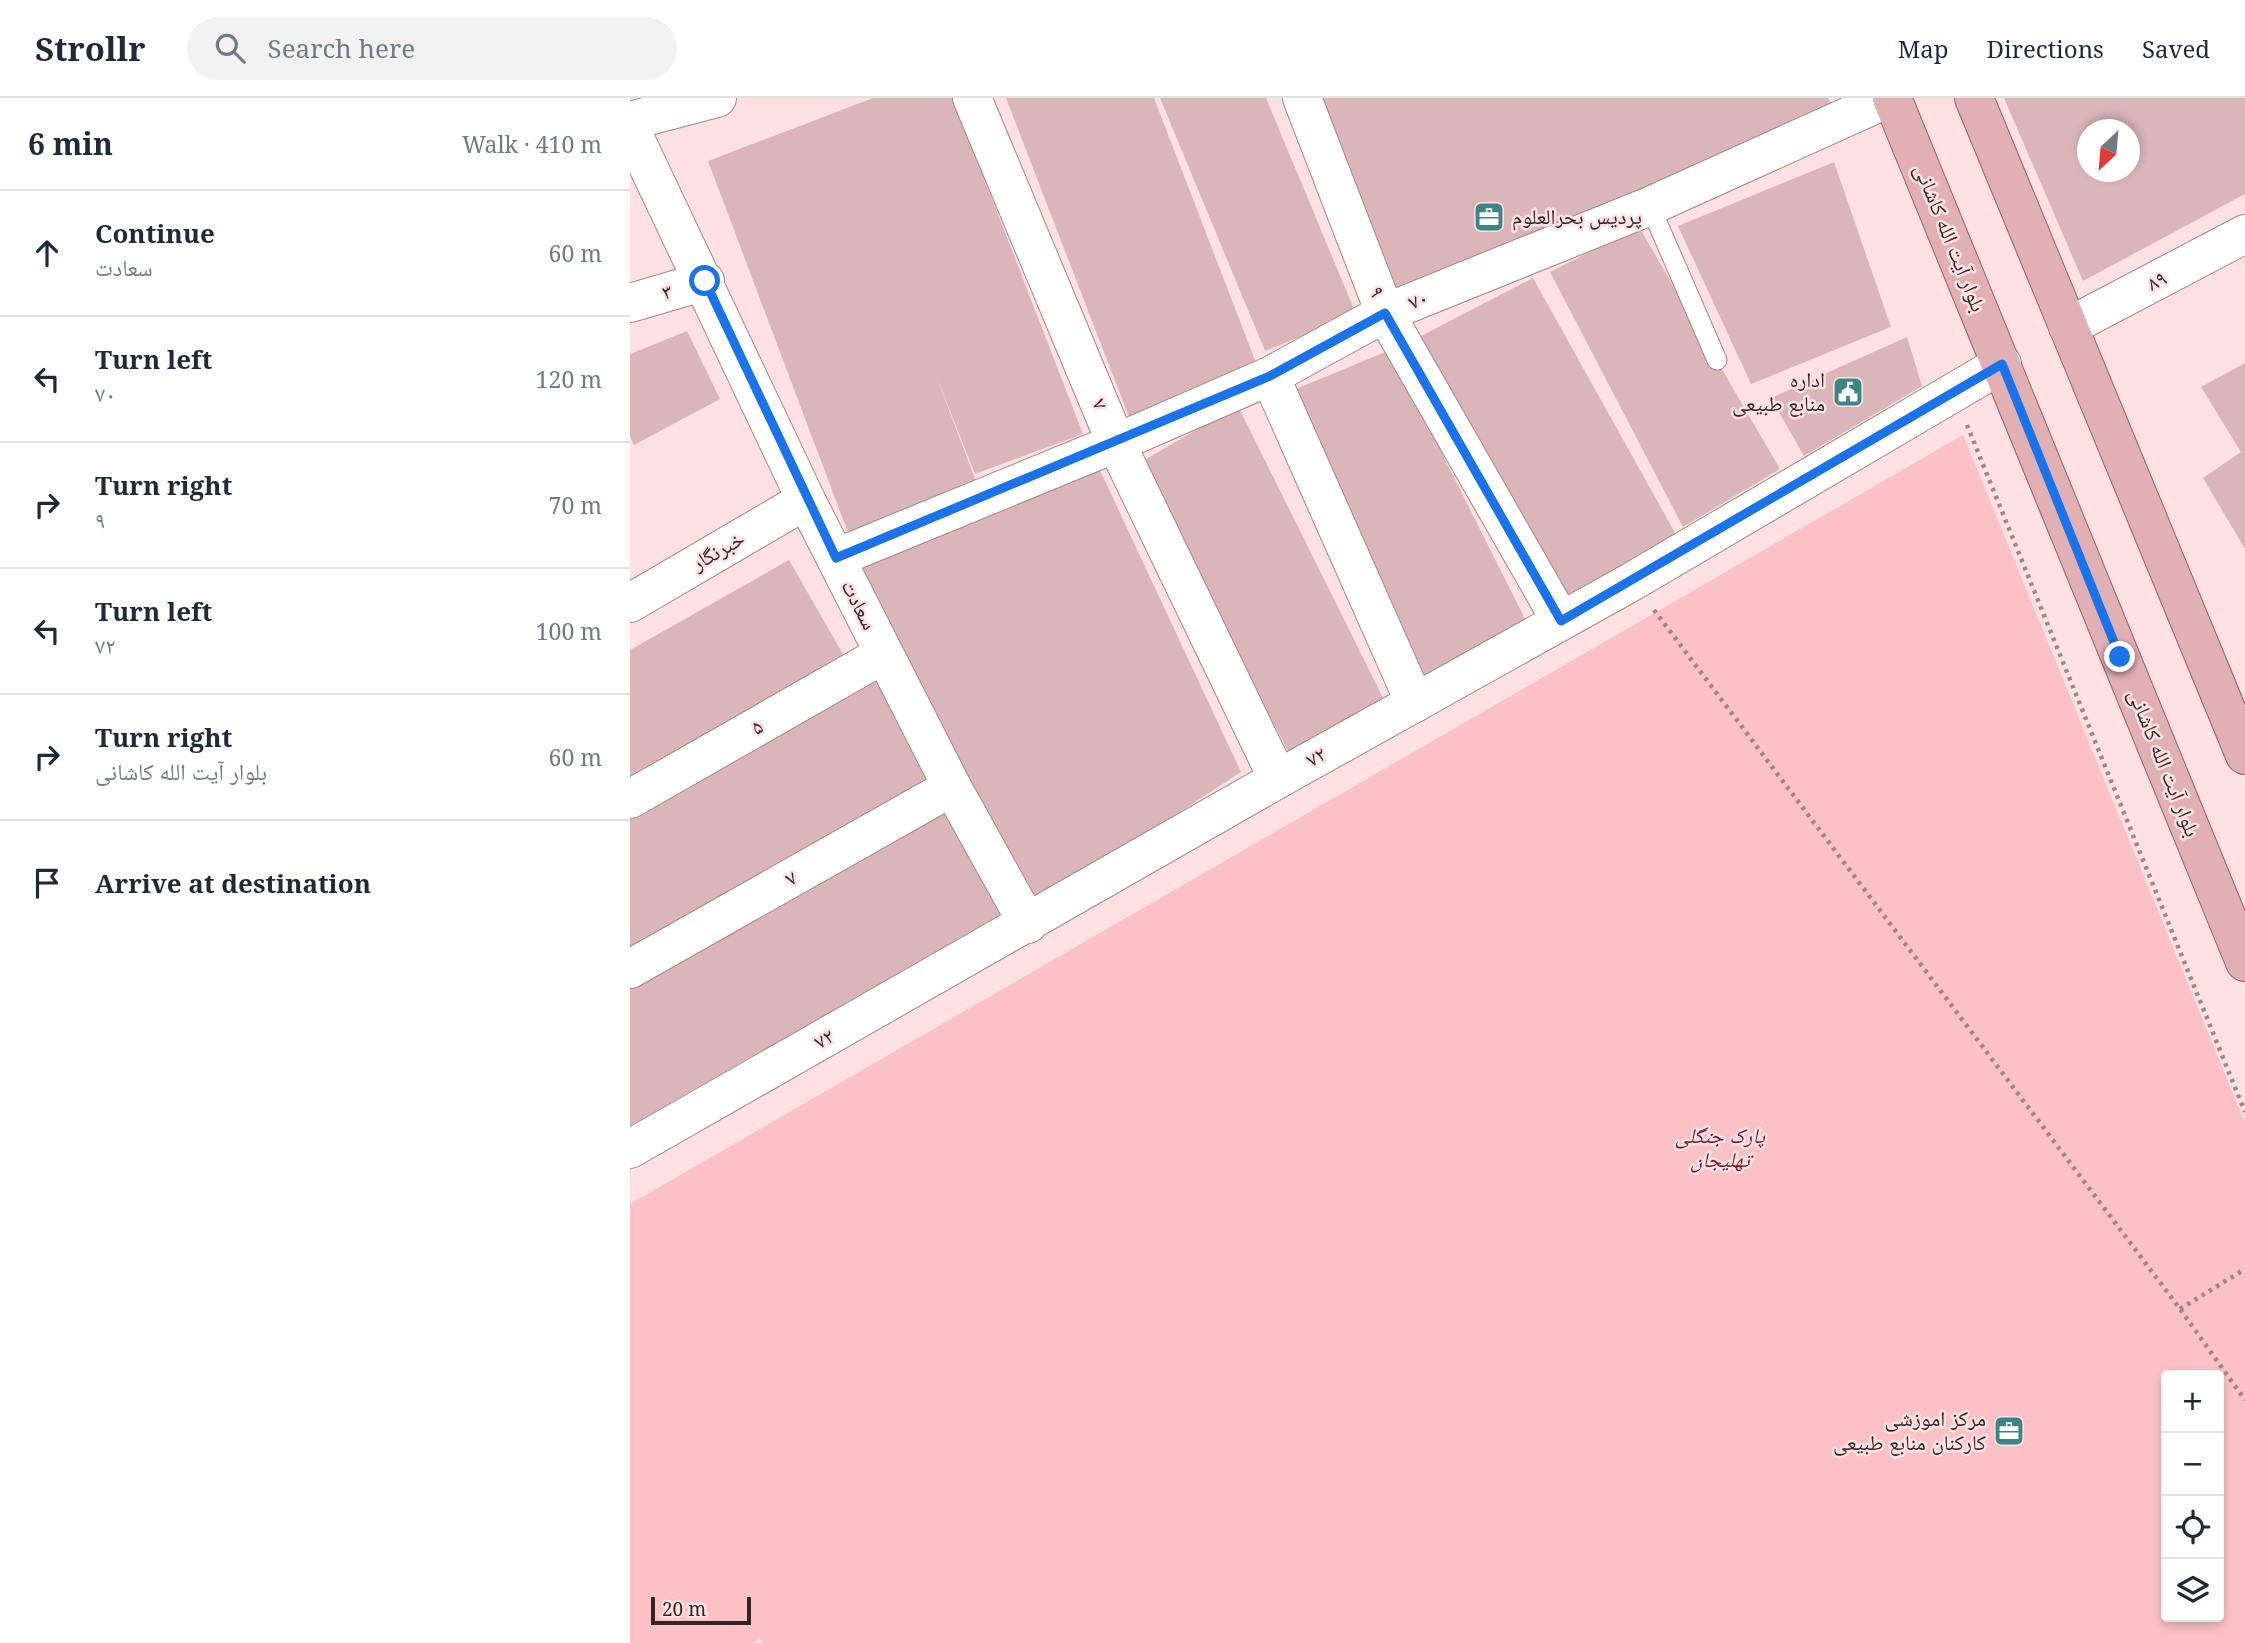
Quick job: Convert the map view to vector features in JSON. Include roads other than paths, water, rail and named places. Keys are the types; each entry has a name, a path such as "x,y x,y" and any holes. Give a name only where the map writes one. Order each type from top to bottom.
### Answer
{"main road":[{"name":"بلوار آیت الله کاشانی","path":"1891,98 2245,962"},
{"path":"1915,98 2096,540 2120,657"},
{"path":"1949,98 2125,527 2191,624"},
{"path":"1974,98 2245,755"}],"street":[{"path":"630,121 717,98"},
{"name":"۷","path":"972,98 1116,443 1278,779"},
{"name":"۹","path":"1302,98 1385,313 1561,621"},
{"name":"۷۰","path":"836,558 1116,443 1270,376 1385,313 1650,206 1891,98"},
{"name":"سعادت","path":"630,128 705,281 806,500 952,787 1028,924"},
{"name":"۸۹","path":"2068,327 2245,234"},
{"name":"۳","path":"630,303 705,281"},
{"name":"۷۲","path":"630,1149 1278,779 1633,581 2002,364"},
{"path":"1270,376 1415,703"},
{"name":"خبرنگار","path":"630,603 806,500"},
{"name":"۵","path":"630,799 884,654"},
{"name":"۷","path":"630,968 952,787"}],"lane":[{"path":"1650,206 1717,360"}],"place":[{"name":"پردیس بحرالعلوم","path":"1489,217"},
{"name":"اداره منابع طبیعی","path":"1848,392"},
{"name":"مرکز اموزشی کارکنان منابع طبیعی","path":"2009,1431"}],"park label":[{"name":"پارک جنگلی تهلیجان","path":"1720,1148"}]}
